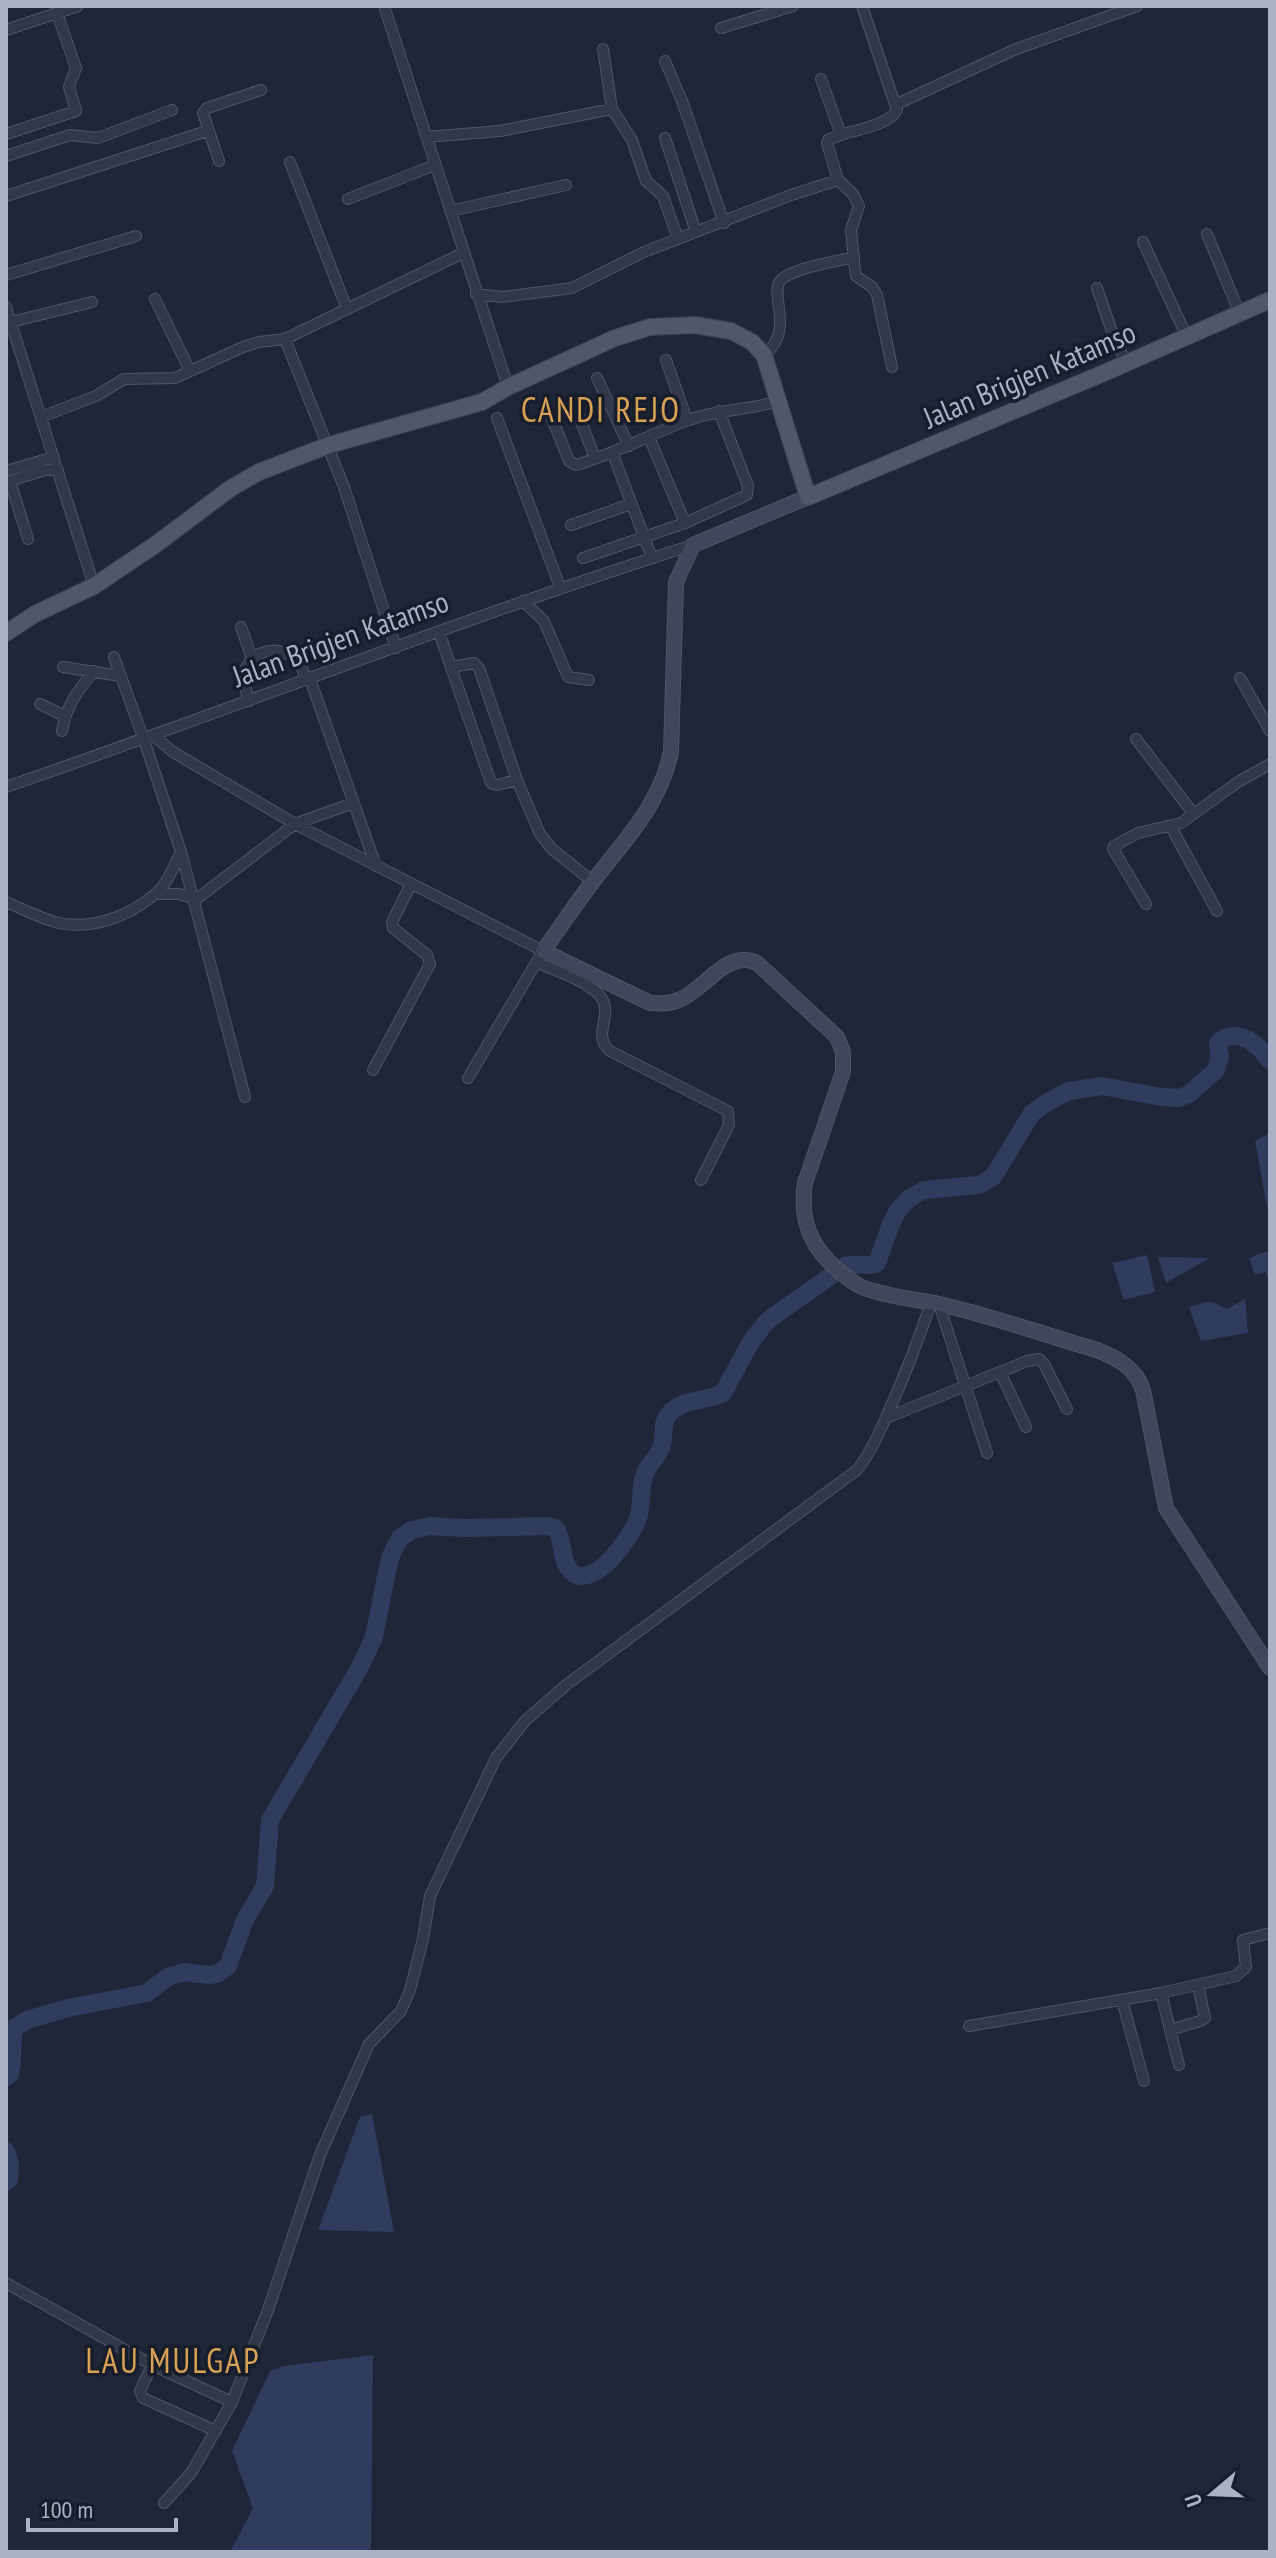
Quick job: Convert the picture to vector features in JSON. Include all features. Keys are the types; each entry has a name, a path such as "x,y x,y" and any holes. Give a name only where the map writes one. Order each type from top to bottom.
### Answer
{"main road":[{"name":"Jalan Brigjen Katamso","path":"808,497 1270,300"},
{"path":"6,633 35,614 94,586 245,479 270,467 329,445 482,402 615,338 650,327 695,325 731,331 752,342 764,355 808,497"}],"street":[{"path":"6,30 78,6"},
{"path":"384,6 508,387"},
{"path":"721,28 793,6"},
{"path":"862,6 897,110 893,117 829,139 827,143 838,180 853,194 859,206 851,230 856,276 872,287 877,295 892,367"},
{"path":"897,104 1016,49 1137,6"},
{"path":"6,134 76,111 69,87 76,68 57,13"},
{"path":"603,49 612,109 632,140 646,181 663,196 678,239"},
{"path":"665,61 724,223"},
{"path":"821,79 841,135"},
{"path":"219,161 207,131 204,110 261,90"},
{"path":"426,137 500,131 612,109"},
{"path":"6,156 70,135 96,138 172,110"},
{"path":"6,196 207,131"},
{"path":"665,138 696,232"},
{"path":"290,162 347,309"},
{"path":"348,199 435,165"},
{"path":"476,294 502,297 572,288 644,252 838,180"},
{"path":"450,211 566,185"},
{"path":"1207,234 1240,314"},
{"path":"6,275 136,236"},
{"path":"1143,242 1187,337"},
{"path":"41,417 96,396 124,379 167,380 259,342 285,339 463,253"},
{"path":"764,355 777,343 781,320 779,282 795,272 854,257"},
{"path":"1097,288 1126,363"},
{"path":"155,299 190,371"},
{"path":"92,302 8,315 94,586"},
{"path":"285,339 329,445 396,648"},
{"path":"666,360 687,420"},
{"path":"597,378 629,446"},
{"path":"573,401 595,458"},
{"path":"551,416 571,464 579,465 687,420 777,401"},
{"path":"583,558 685,523 748,493 719,411"},
{"path":"497,418 560,587"},
{"path":"649,437 685,523"},
{"path":"612,452 652,558"},
{"path":"7,478 54,457"},
{"path":"7,478 58,470"},
{"path":"7,478 28,539"},
{"path":"468,1078 540,957 643,819 666,773 671,752 676,582 693,545 808,497"},
{"path":"571,525 631,504"},
{"name":"Jalan Brigjen Katamso","path":"6,787 149,738 560,587 693,545"},
{"path":"523,601 544,621 568,677 572,680 589,680"},
{"path":"241,627 252,659"},
{"path":"439,632 491,783 497,785 517,780"},
{"path":"249,701 244,680 245,670 252,659 262,652 274,650 286,652 299,663 376,866"},
{"path":"114,657 149,738 245,1097"},
{"path":"451,667 474,663 479,668 517,780 540,834 552,849 593,882"},
{"path":"63,667 120,676"},
{"path":"62,731 75,694 94,671"},
{"path":"1240,678 1270,731"},
{"path":"40,704 65,716"},
{"path":"149,738 295,824 411,884 592,988 602,998 605,1013 601,1037 602,1043 610,1051 728,1111 729,1125 701,1180"},
{"path":"1136,739 1193,813"},
{"path":"1146,904 1113,847 1138,833 1181,823 1238,782 1270,764"},
{"path":"193,900 295,824 353,803"},
{"path":"1171,827 1217,911"},
{"path":"6,902 57,923 73,925 105,921 155,894 169,876 181,852"},
{"path":"373,1070 430,964 427,955 393,928 392,922 411,884"},
{"path":"155,894 179,894 193,900"},
{"path":"540,957 650,1003 662,1004 684,998 734,960 749,959 837,1037 843,1052 843,1072 803,1197 805,1222 818,1250 859,1286 1097,1350 1134,1372 1143,1390 1166,1508 1270,1668"},
{"path":"935,1304 987,1453"},
{"path":"164,2503 191,2473 232,2402 268,2310 320,2155 369,2044 401,2011 410,1990 423,1939 430,1896 496,1758 525,1721 566,1685 857,1470 886,1418 935,1304"},
{"path":"886,1418 1027,1361 1039,1359 1067,1409"},
{"path":"1000,1372 1026,1427"},
{"path":"969,2026 1161,1993 1236,1976 1246,1967 1243,1940 1270,1933"},
{"path":"1170,2030 1205,2018 1198,1985"},
{"path":"1161,1993 1179,2065"},
{"path":"1122,2000 1144,2081"},
{"path":"6,2283 152,2365 232,2402"},
{"path":"152,2365 140,2391 143,2398 216,2431"}],"water":[{"path":"1270,1133 1270,1223 1255,1141"},
{"path":"1270,1250 1270,1287 1266,1272 1255,1275 1249,1258"},
{"path":"1147,1255 1155,1292 1124,1300 1112,1263"},
{"path":"1158,1257 1210,1258 1166,1283"},
{"path":"1245,1299 1248,1333 1201,1341 1189,1307 1210,1301 1227,1309"},
{"path":"372,2114 394,2232 318,2230 360,2117"},
{"path":"373,2355 371,2552 230,2552 253,2508 232,2451 270,2371 283,2366"}],"waterway":[{"path":"6,2077 11,2068 14,2028 27,2020 68,2008 147,1993 168,1977 184,1972 217,1974 228,1966 245,1920 265,1886 270,1820 360,1667 374,1637 388,1566 400,1538 412,1530 431,1526 548,1526 559,1534 564,1558 573,1573 582,1576 591,1574 611,1559 638,1519 644,1476 661,1449 668,1415 680,1405 723,1393 752,1340 768,1320 845,1266 877,1263 891,1224 908,1199 924,1190 979,1185 993,1177 1032,1113 1069,1091 1102,1086 1179,1098 1189,1094 1215,1071 1220,1058 1218,1043 1233,1036 1247,1039 1270,1061"},
{"path":"6,2151 10,2163 6,2182"}],"district":[{"name":"CANDI REJO","path":"601,409"},
{"name":"LAU MULGAP","path":"173,2360"}]}
